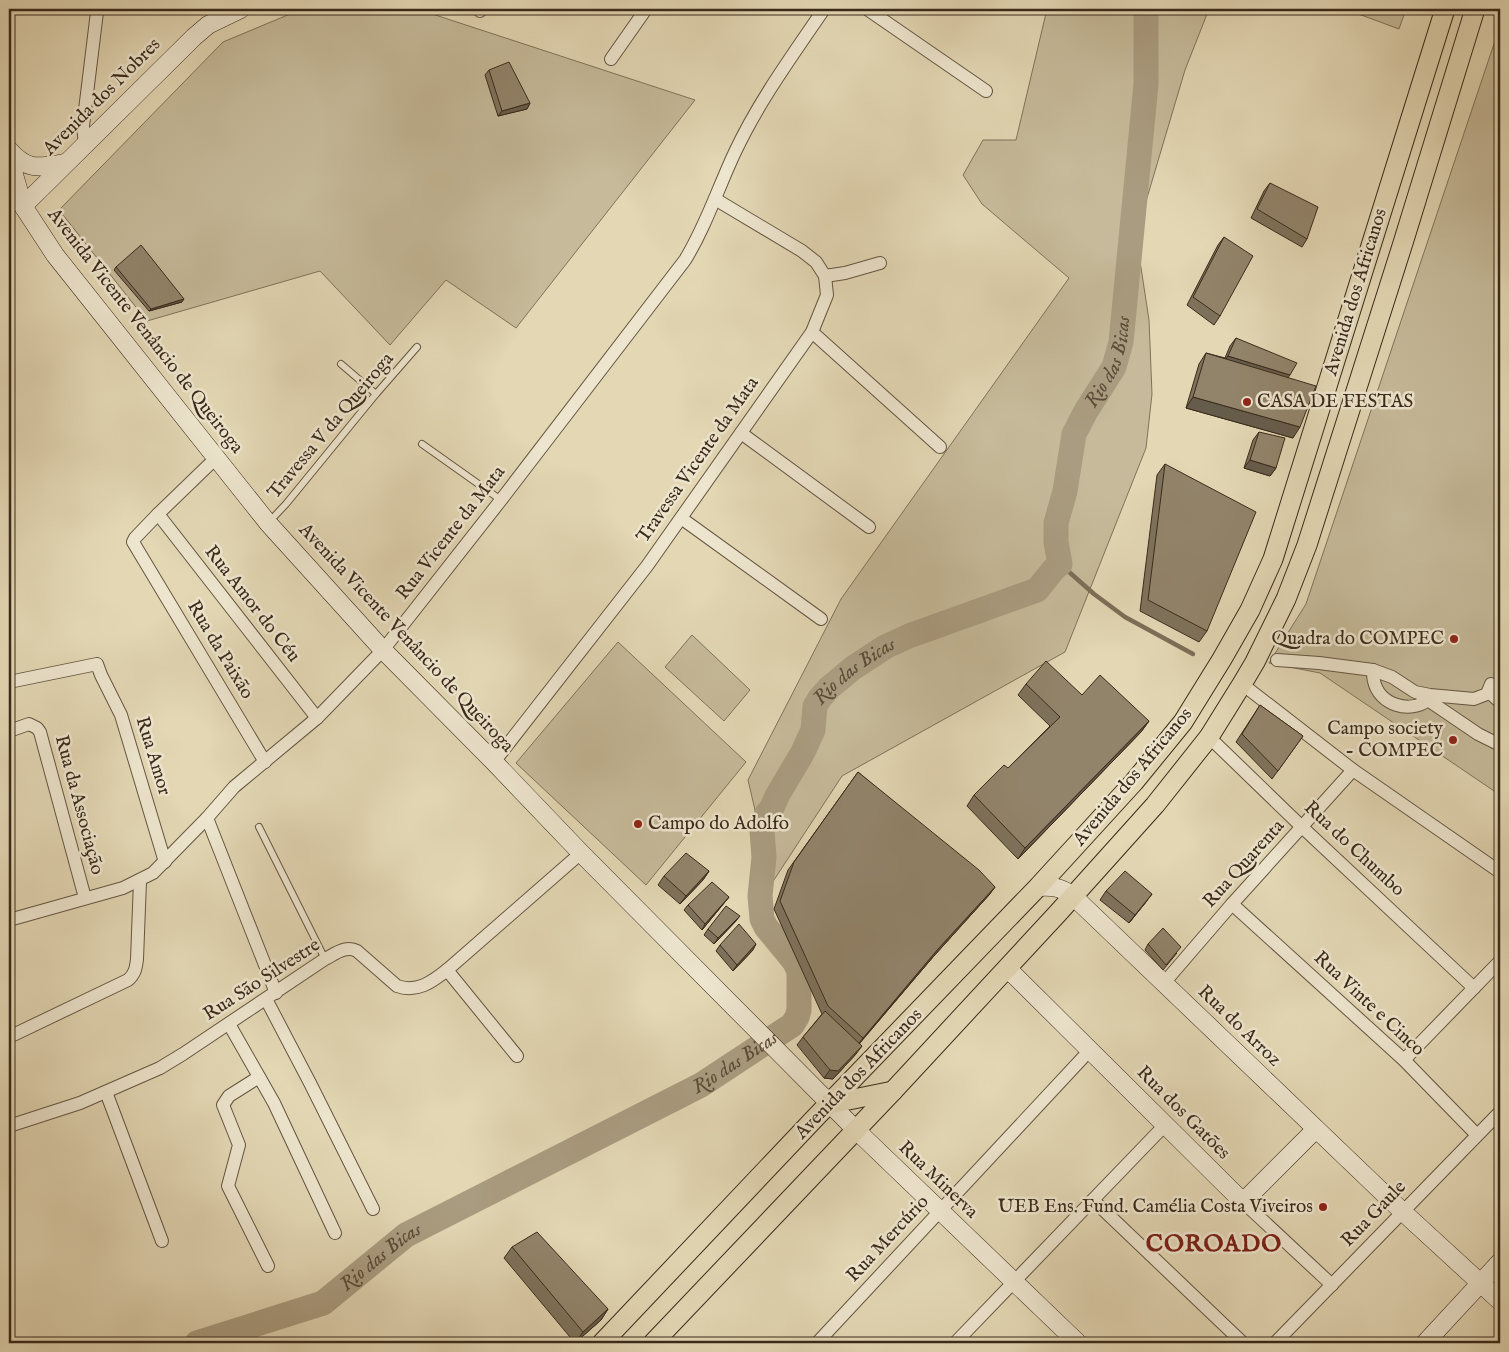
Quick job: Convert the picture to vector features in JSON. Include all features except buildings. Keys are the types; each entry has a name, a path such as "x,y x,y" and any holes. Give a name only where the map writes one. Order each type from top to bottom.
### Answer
{"main road":[{"name":"Avenida dos Africanos","path":"602,1343 1038,887 1134,782 1183,722 1250,610 1273,559 1445,9"},
{"name":"Avenida dos Africanos","path":"653,1343 893,1091 1155,805 1209,737 1242,684 1286,599 1307,545 1403,243 1474,9"},
{"path":"829,1104 893,1091"}],"street":[{"name":"Avenida dos Nobres","path":"16,207 66,163 208,25 241,9"},
{"path":"611,59 646,9"},
{"name":"Rua Vicente da Mata","path":"9,917 123,888 153,873 207,818 234,787 317,718 383,650 502,500 685,260 697,240 735,152 759,106 824,9"},
{"path":"867,9 986,91"},
{"path":"85,144 84,126 98,10"},
{"path":"9,150 23,164 30,166 66,163"},
{"name":"Avenida Vicente Venâncio de Queiroga","path":"9,157 16,207 268,523 383,650 829,1104"},
{"path":"715,199 802,251 816,262 825,276 845,273 880,263"},
{"name":"Travessa Vicente da Mata","path":"494,762 647,566 812,332 827,295 825,276"},
{"path":"812,332 940,447"},
{"path":"741,433 869,526"},
{"path":"158,514 216,457"},
{"name":"Rua da Paixão","path":"158,514 134,540 134,545 265,762"},
{"name":"Rua Amor do Céu","path":"158,514 317,718"},
{"path":"681,518 821,619"},
{"path":"1277,660 1373,670 1392,677 1496,744"},
{"name":"Rua Amor","path":"9,682 97,664 121,714 165,862"},
{"path":"1373,670 1376,688 1386,700 1403,707 1412,708 1420,706 1428,700"},
{"path":"1242,684 1353,770 1500,872"},
{"path":"1415,692 1430,696 1474,699 1487,694 1490,688 1500,702"},
{"name":"Rua da Associação","path":"9,731 29,724 33,725 40,732 84,898"},
{"name":"Rua do Chumbo","path":"1209,737 1474,988"},
{"name":"Rua Quarenta","path":"1164,983 1232,904 1353,770"},
{"path":"207,818 271,996 310,1083 372,1208"},
{"name":"Rua São Silvestre","path":"9,1126 80,1104 160,1068 325,959 347,948 352,948 397,986 412,989 427,984 447,970 581,853"},
{"path":"9,1037 128,980 132,976 138,959 140,881"},
{"name":"Rua do Arroz","path":"1038,887 1051,886 1064,889 1073,896 1403,1212 1500,1301"},
{"name":"Rua Vinte e Cinco","path":"1232,904 1404,1060 1477,1135"},
{"path":"1404,1060 1500,961"},
{"name":"Rua dos Gatões","path":"1007,968 1243,1202 1332,1285"},
{"path":"447,970 517,1056"},
{"path":"228,1024 274,1103 335,1234"},
{"name":"Rua Mercúrio","path":"817,1343 1090,1050"},
{"path":"259,1076 229,1096 223,1105 239,1145 228,1186 268,1266"},
{"path":"106,1092 162,1241"},
{"name":"Rua Minerva","path":"829,1104 1078,1343"},
{"name":"Rua Gaule","path":"1275,1343 1500,1112"},
{"path":"955,1343 1165,1125"},
{"path":"1243,1202 1316,1129"},
{"path":"1093,1200 1243,1343"},
{"path":"1425,1343 1500,1262"}],"lane":[{"name":"Travessa V da Queiroga","path":"268,523 417,347"},
{"path":"342,364 376,394"},
{"path":"422,444 502,500"},
{"path":"260,827 325,959"}],"shaded area":[{"path":"302,9 417,9 695,100 516,328 446,280 390,345 320,271 147,321 59,210 223,42"},
{"path":"1047,9 1209,9 1185,70 1136,235 1149,320 1152,394 1146,448 1065,652 842,776 772,883 748,780 841,599 1069,278 982,204 963,175 983,140 1016,140"},
{"path":"1345,9 1406,9 1399,29"},
{"path":"1500,26 1500,795 1320,673 1269,663 1306,604"},
{"path":"692,635 750,690 724,721 665,667"},
{"name":"Campo do Adolfo","path":"618,642 746,762 646,885 516,763"}],"waterway":[{"name":"Rio das Bicas","path":"197,1343 323,1303 406,1235 701,1085 792,1025 799,1010 799,971 794,961 766,927 762,919 760,896 764,857 762,831 766,815 772,808 803,752 813,730 815,706 829,688 853,668 885,647 909,636 1037,590 1060,564 1056,542 1056,523 1065,491 1074,434 1114,367 1121,342 1146,84 1146,9"},
{"path":"1060,564 1094,594 1125,617 1193,654"}],"place":[{"name":"CASA DE FESTAS","path":"1247,402"},
{"name":"Quadra do COMPEC","path":"1454,639"},
{"name":"Campo society - COMPEC","path":"1453,740"},
{"name":"Campo do Adolfo","path":"638,824"},
{"name":"UEB Ens. Fund. Camélia Costa Viveiros","path":"1323,1207"}],"district":[{"name":"COROADO","path":"1214,1244"}]}
